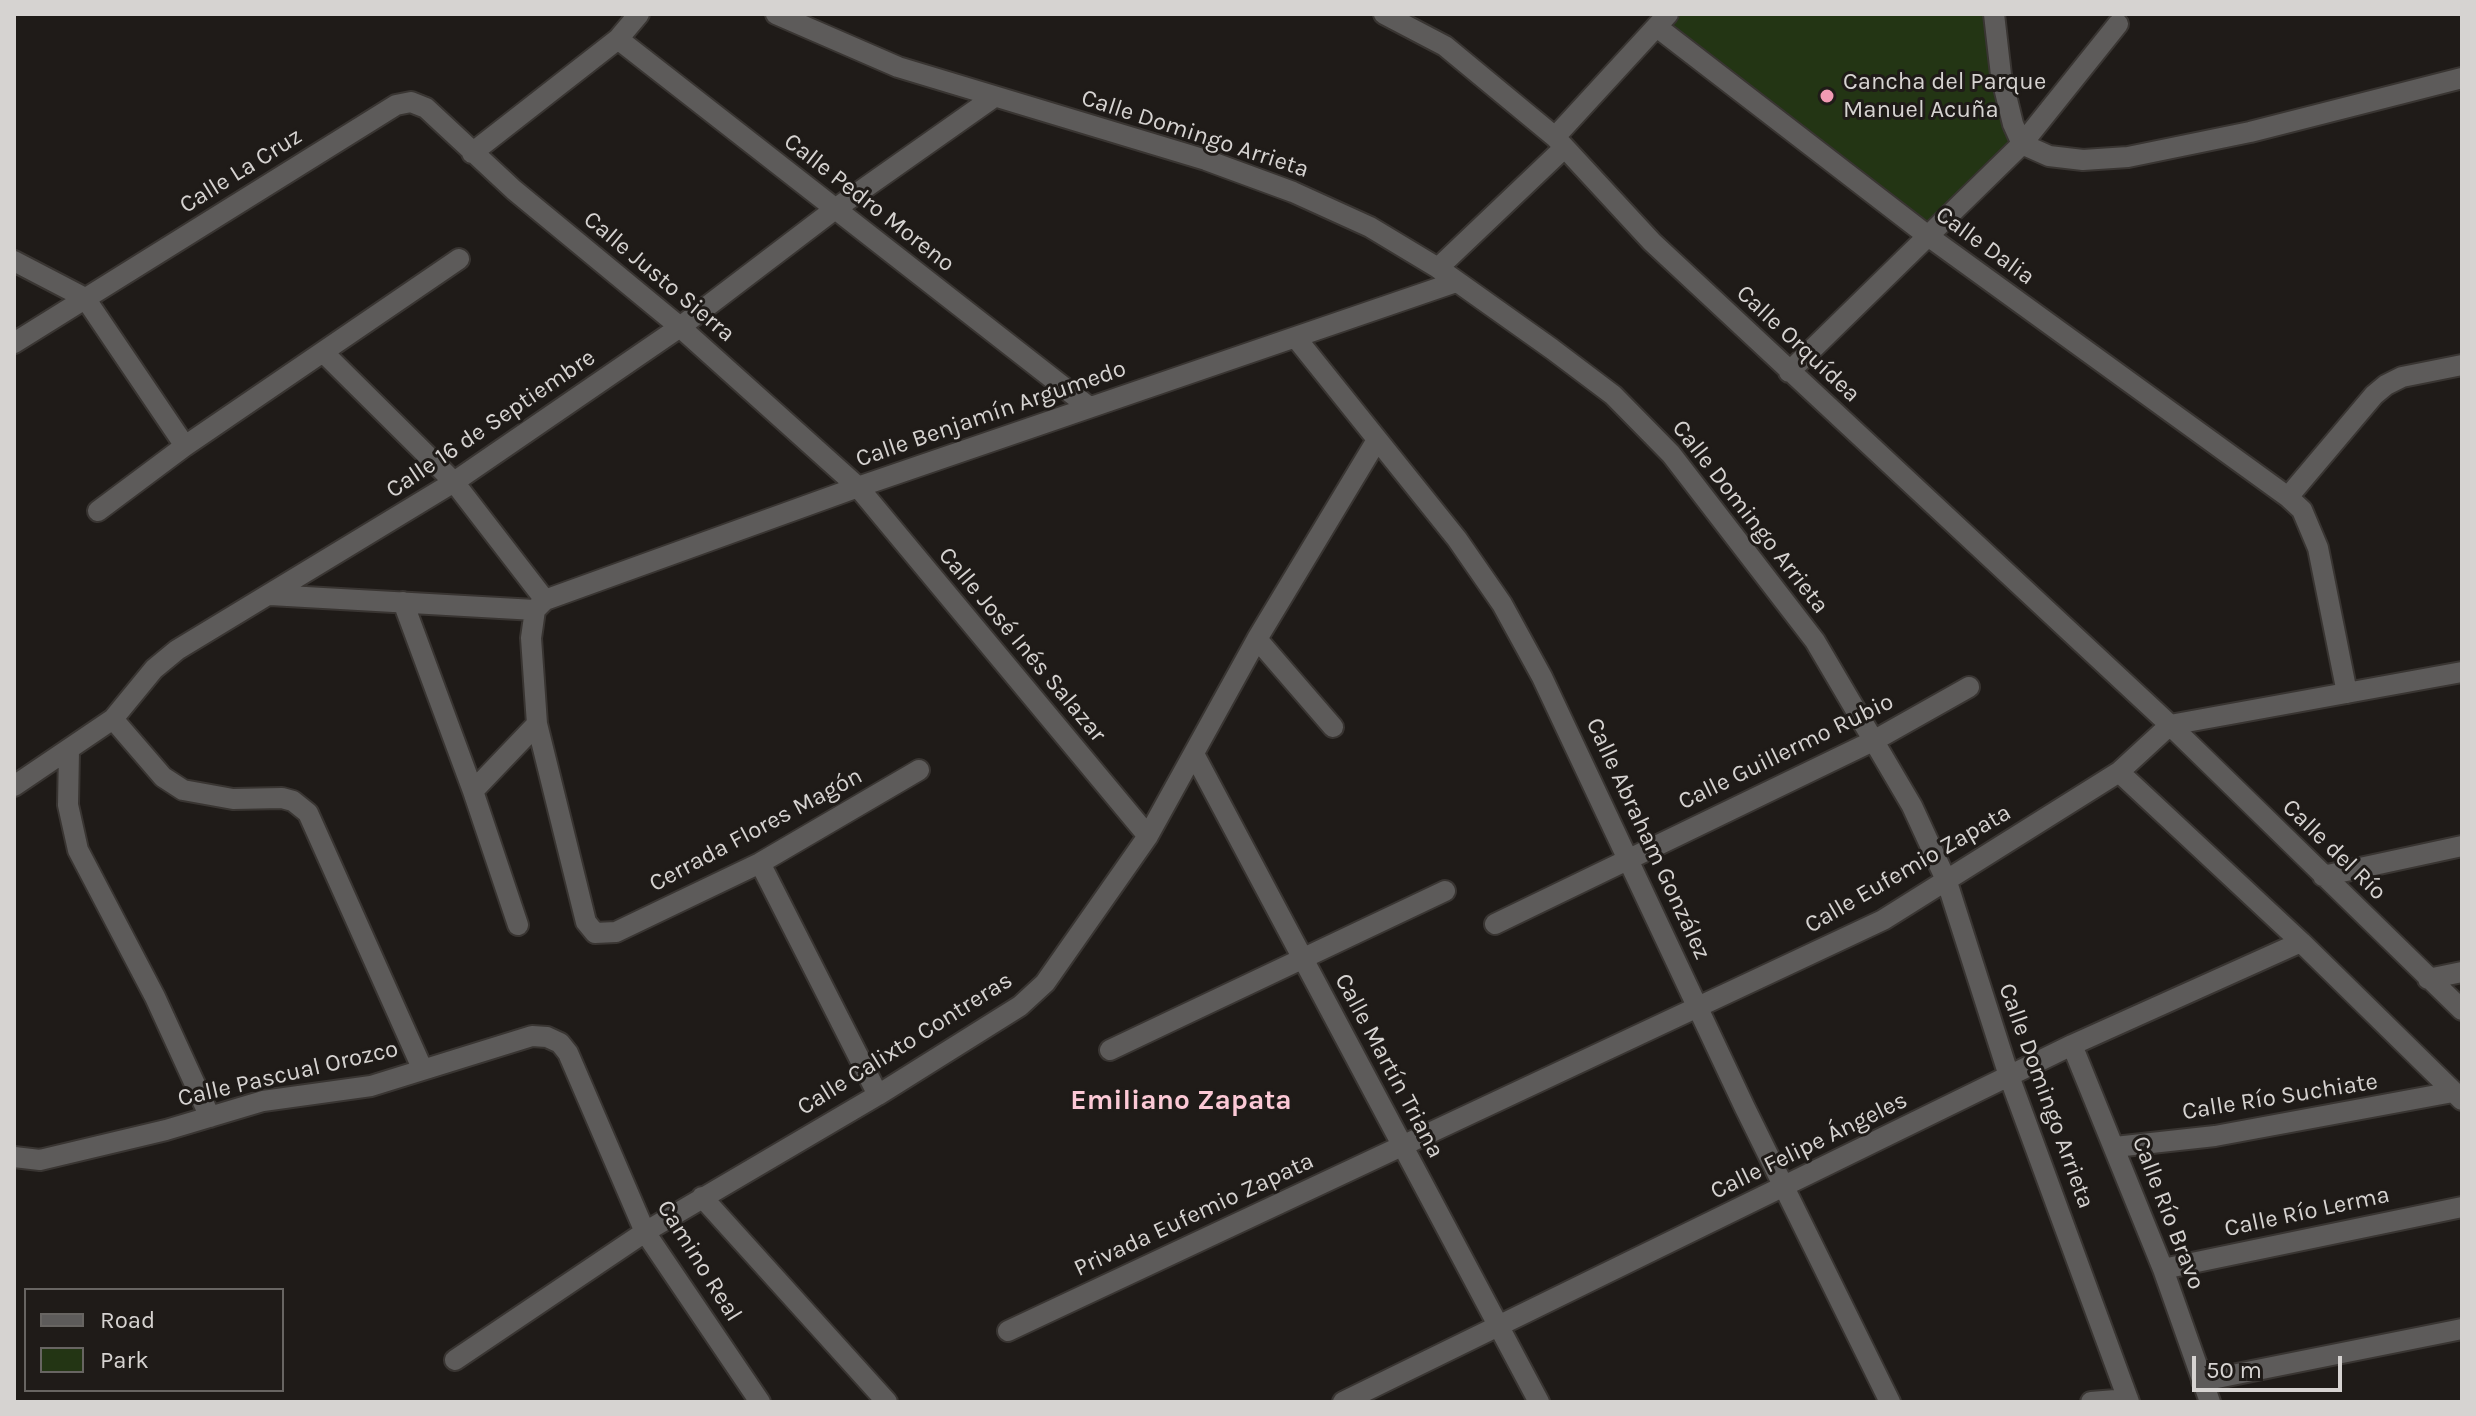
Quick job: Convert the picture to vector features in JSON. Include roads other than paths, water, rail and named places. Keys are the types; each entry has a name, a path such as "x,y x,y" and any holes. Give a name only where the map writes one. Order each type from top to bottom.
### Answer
{"street":[{"path":"472,153 618,39 639,14"},
{"name":"Calle Domingo Arrieta","path":"776,14 898,67 1206,160 1293,192 1370,227 1438,268 1613,395 1671,454 1815,641 1912,806 1947,882 2009,1076 2129,1400"},
{"name":"Calle Orquídea","path":"1384,14 1445,46 1559,147 1652,242 2166,728"},
{"path":"1994,14 2001,75 2013,124 2022,144 2049,156 2083,160 2128,157 2250,132 2462,78"},
{"path":"1438,268 1530,182 1663,20"},
{"name":"Calle Dalia","path":"1663,20 1928,236 2302,510 2318,548 2347,693"},
{"path":"1789,372 2022,144 2118,24"},
{"name":"Calle Pedro Moreno","path":"618,39 1089,407"},
{"name":"Calle 16 de Septiembre","path":"14,786 113,719 154,669 177,650 454,482 680,327 835,209 994,97"},
{"name":"Calle La Cruz","path":"14,343 396,105 411,102 426,108"},
{"name":"Calle Justo Sierra","path":"426,108 472,153 680,327 858,487"},
{"path":"98,511 185,446 459,259"},
{"path":"14,261 85,298 185,446"},
{"name":"Calle Benjamín Argumedo","path":"540,605 858,487 1456,282"},
{"name":"Calle Abraham González","path":"1296,338 1457,539 1502,604 1542,677 1630,858 1697,1007 1890,1402"},
{"path":"324,353 454,482 540,605"},
{"path":"2288,497 2374,395 2402,377 2462,365"},
{"name":"Calle Calixto Contreras","path":"455,1360 645,1232 878,1095 1020,1006 1045,983 1148,836 1257,639 1377,440"},
{"name":"Calle José Inés Salazar","path":"858,487 1148,836"},
{"path":"270,595 540,605"},
{"path":"403,602 473,791 518,925"},
{"path":"473,791 537,724 531,638 540,605"},
{"path":"1257,639 1333,727"},
{"path":"2166,728 2462,672"},
{"name":"Calle Guillermo Rubio","path":"1495,924 1875,740 1969,687"},
{"path":"113,719 163,777 183,790 233,799 282,798 308,813 422,1068"},
{"name":"Cerrada Flores Magón","path":"537,724 586,922 595,933 616,932 760,863 919,770"},
{"name":"Calle Eufemio Zapata","path":"1401,1146 1830,947 1947,882 2126,767 2166,728"},
{"name":"Calle del Río","path":"2166,728 2462,1010"},
{"path":"69,751 68,805 78,850 155,997 210,1117"},
{"name":"Calle Martín Triana","path":"1194,754 1539,1402"},
{"path":"2126,767 2458,1096"},
{"path":"2323,876 2462,846"},
{"path":"760,863 878,1095"},
{"path":"1110,1050 1304,961 1445,891"},
{"name":"Calle Felipe Ángeles","path":"1343,1402 2072,1045 2301,942"},
{"path":"2428,979 2462,972"},
{"name":"Calle Pascual Orozco","path":"14,1157 40,1160 263,1101 371,1086 532,1036 560,1043 568,1053"},
{"name":"Calle Río Bravo","path":"2072,1045 2163,1269 2210,1402"},
{"name":"Camino Real","path":"568,1053 645,1232 760,1402"},
{"name":"Calle Río Suchiate","path":"2115,1147 2262,1128 2458,1096"},
{"name":"Privada Eufemio Zapata","path":"1008,1331 1401,1146"},
{"path":"702,1197 887,1402"},
{"name":"Calle Río Lerma","path":"2163,1269 2462,1207"},
{"path":"2202,1381 2462,1329"},
{"path":"2091,1402 2129,1400"}],"place":[{"name":"Cancha del Parque Manuel Acuña","path":"1827,96"}],"district":[{"name":"Emiliano Zapata","path":"1181,1101"}]}
